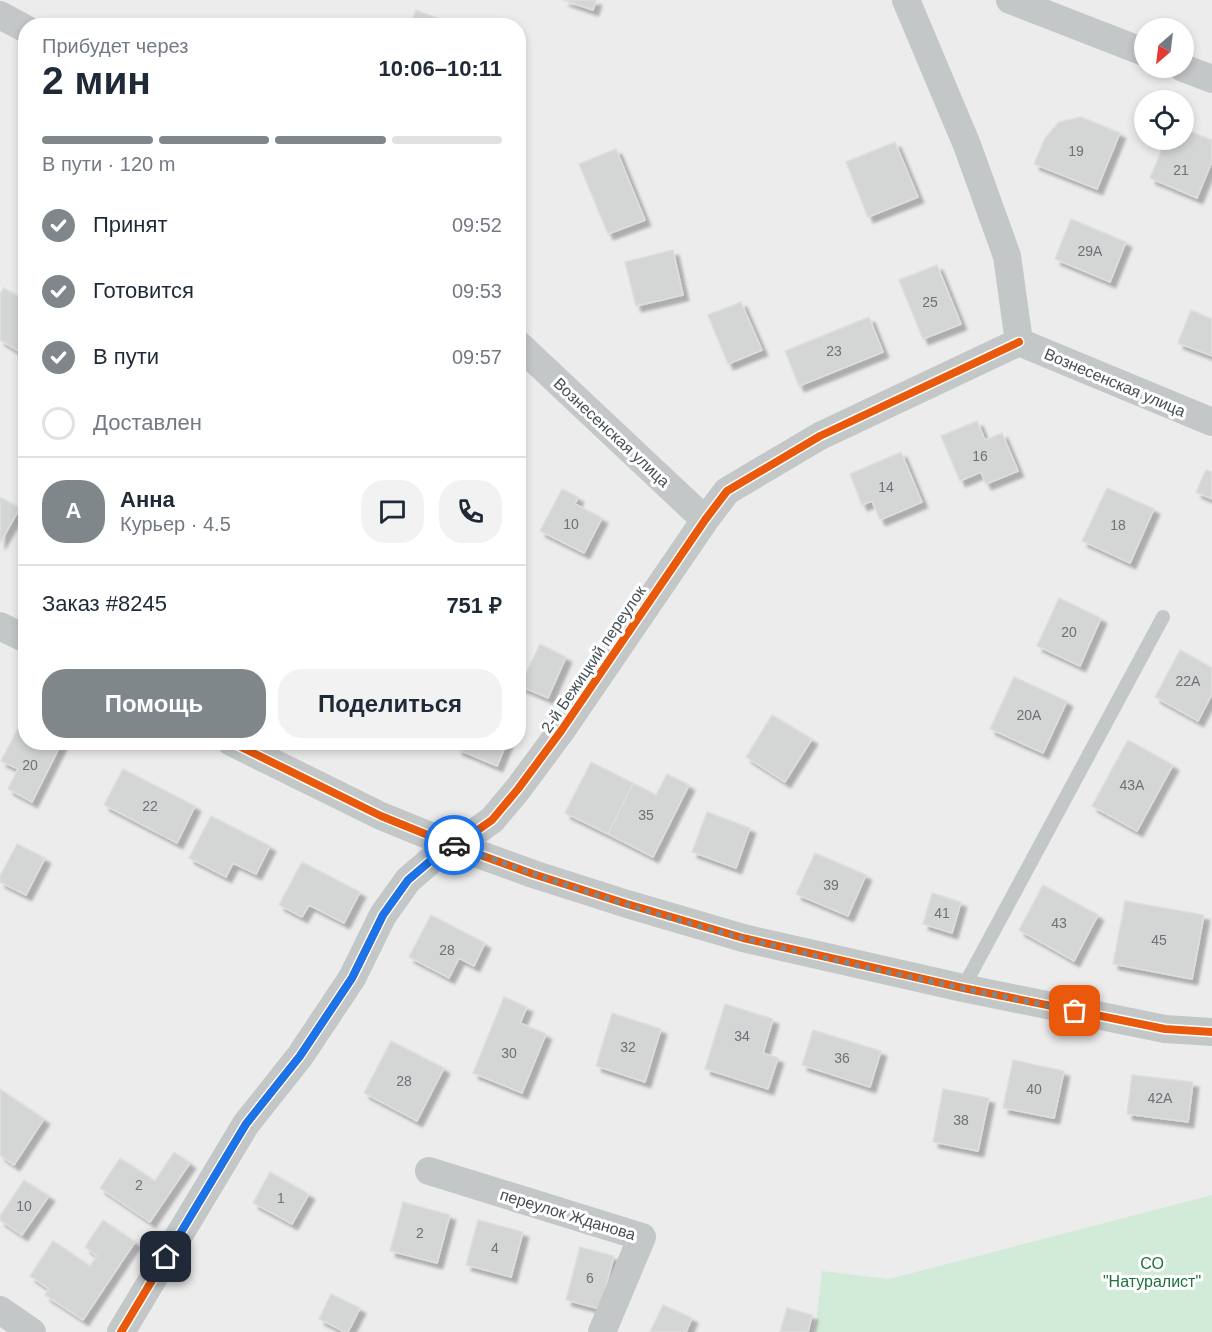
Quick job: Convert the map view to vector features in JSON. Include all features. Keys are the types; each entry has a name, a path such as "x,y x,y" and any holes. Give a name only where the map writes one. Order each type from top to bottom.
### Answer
{"street":[{"path":"906,0 967,146 1006,256 1019,342"},
{"path":"1010,0 1134,48"},
{"path":"0,15 18,25"},
{"path":"1194,72 1212,79"},
{"name":"Вознесенская улица","path":"1019,342 1212,422"},
{"name":"2-й Бежицкий переулок","path":"121,1332 246,1124 300,1056 352,978 383,915 408,880 450,844 476,832 492,820 518,789 561,731 727,491 820,436 1019,342"},
{"name":"Вознесенская улица","path":"526,352 705,520"},
{"path":"0,626 18,635"},
{"path":"247,750 381,816 450,844 533,874 743,938 963,988 1165,1029 1212,1032"},
{"name":"переулок Жданова","path":"429,1171 642,1237 602,1332"},
{"path":"0,1310 32,1332"}],"lane":[{"path":"963,988 1163,617"}],"green space":[{"name":"СО \"Натуралист\"","path":"1212,1195 1212,1332 815,1332 822,1271 889,1279"}],"building":[{"path":"563,0 596,0 593,10"},
{"path":"416,10 437,18 413,18"},
{"path":"1081,117 1120,133 1097,189 1034,164 1045,138 1059,122"},
{"path":"1194,133 1212,140 1212,161 1197,198 1150,178 1162,150 1194,150"},
{"path":"895,142 918,197 868,217 846,162"},
{"path":"616,149 645,220 608,234 579,164"},
{"path":"1071,219 1126,242 1110,282 1055,259"},
{"path":"673,250 683,295 636,306 625,262"},
{"path":"937,265 961,324 923,339 899,280"},
{"path":"4,288 18,296 18,351 0,340 0,294"},
{"path":"741,302 762,350 728,364 708,315"},
{"path":"1191,310 1212,319 1212,356 1178,343"},
{"path":"869,317 883,352 799,386 785,351"},
{"path":"977,421 985,440 1002,433 1018,471 986,484 981,472 960,481 941,436"},
{"path":"901,452 922,502 880,520 872,501 862,505 850,474"},
{"path":"1206,470 1212,472 1212,499 1196,492"},
{"path":"1107,488 1154,509 1130,563 1082,541"},
{"path":"562,489 578,497 575,504 602,518 584,553 540,531"},
{"path":"0,497 18,507 18,512 0,543"},
{"path":"1059,598 1101,618 1080,666 1037,646"},
{"path":"540,644 566,657 548,698 526,689 526,673"},
{"path":"1180,650 1212,668 1212,694 1198,721 1155,697"},
{"path":"1014,677 1067,701 1043,753 990,729"},
{"path":"772,715 812,739 785,782 746,757"},
{"path":"18,729 18,750 58,750 32,802 8,789 18,769 1,761"},
{"path":"1128,740 1173,765 1137,831 1092,806"},
{"path":"459,750 504,750 497,766"},
{"path":"591,762 633,783 608,834 565,813"},
{"path":"123,769 195,806 177,843 104,805"},
{"path":"667,774 689,785 653,857 608,834 633,783 656,795"},
{"path":"707,812 750,828 736,868 692,852"},
{"path":"211,816 270,846 256,874 233,863 226,877 189,858"},
{"path":"17,844 45,858 26,895 0,882 0,876"},
{"path":"815,853 866,875 848,916 796,894"},
{"path":"302,862 360,892 344,923 309,905 302,917 279,905"},
{"path":"1043,885 1098,915 1074,961 1019,930"},
{"path":"932,893 961,902 952,933 923,924"},
{"path":"1125,901 1204,915 1192,979 1113,964"},
{"path":"431,915 485,943 474,966 459,958 449,978 409,957"},
{"path":"504,997 527,1007 520,1023 546,1034 522,1093 473,1073"},
{"path":"725,1004 773,1019 763,1053 778,1058 768,1089 705,1069"},
{"path":"612,1013 661,1029 645,1082 596,1066"},
{"path":"813,1030 881,1051 870,1087 802,1065"},
{"path":"391,1041 444,1068 417,1121 364,1093"},
{"path":"1013,1060 1064,1071 1054,1118 1003,1108"},
{"path":"1132,1075 1193,1082 1188,1122 1127,1114"},
{"path":"0,1089 44,1119 14,1165 0,1155"},
{"path":"943,1089 989,1098 978,1151 933,1142"},
{"path":"174,1152 190,1163 150,1222 100,1188 120,1158 155,1181"},
{"path":"270,1172 309,1194 292,1224 253,1203"},
{"path":"24,1180 49,1196 22,1235 0,1220 0,1216"},
{"path":"403,1202 450,1215 437,1263 390,1251"},
{"path":"103,1220 135,1242 83,1320 45,1295 49,1289 30,1276 53,1241 90,1266 97,1256 85,1247"},
{"path":"478,1220 523,1232 511,1277 466,1265"},
{"path":"580,1247 614,1256 600,1309 566,1300"},
{"path":"331,1294 360,1308 348,1332 319,1319"},
{"path":"663,1305 692,1318 686,1332 650,1332"},
{"path":"787,1308 812,1315 808,1332 780,1332"}],"cycle path":[{"path":"121,1332 246,1124 300,1056 352,978 383,915 408,880 450,844 475,832 492,820 518,789 561,731 727,491 820,436 1019,342"},
{"path":"247,750 381,816 450,844 533,874 743,938 963,988 1165,1029 1212,1032"}],"way so far":[{"path":"454,845 533,874 743,938 879,970 1075,1011"}],"route":[{"path":"166,1257 246,1124 300,1056 352,978 383,915 408,880 450,844 454,845"}]}
